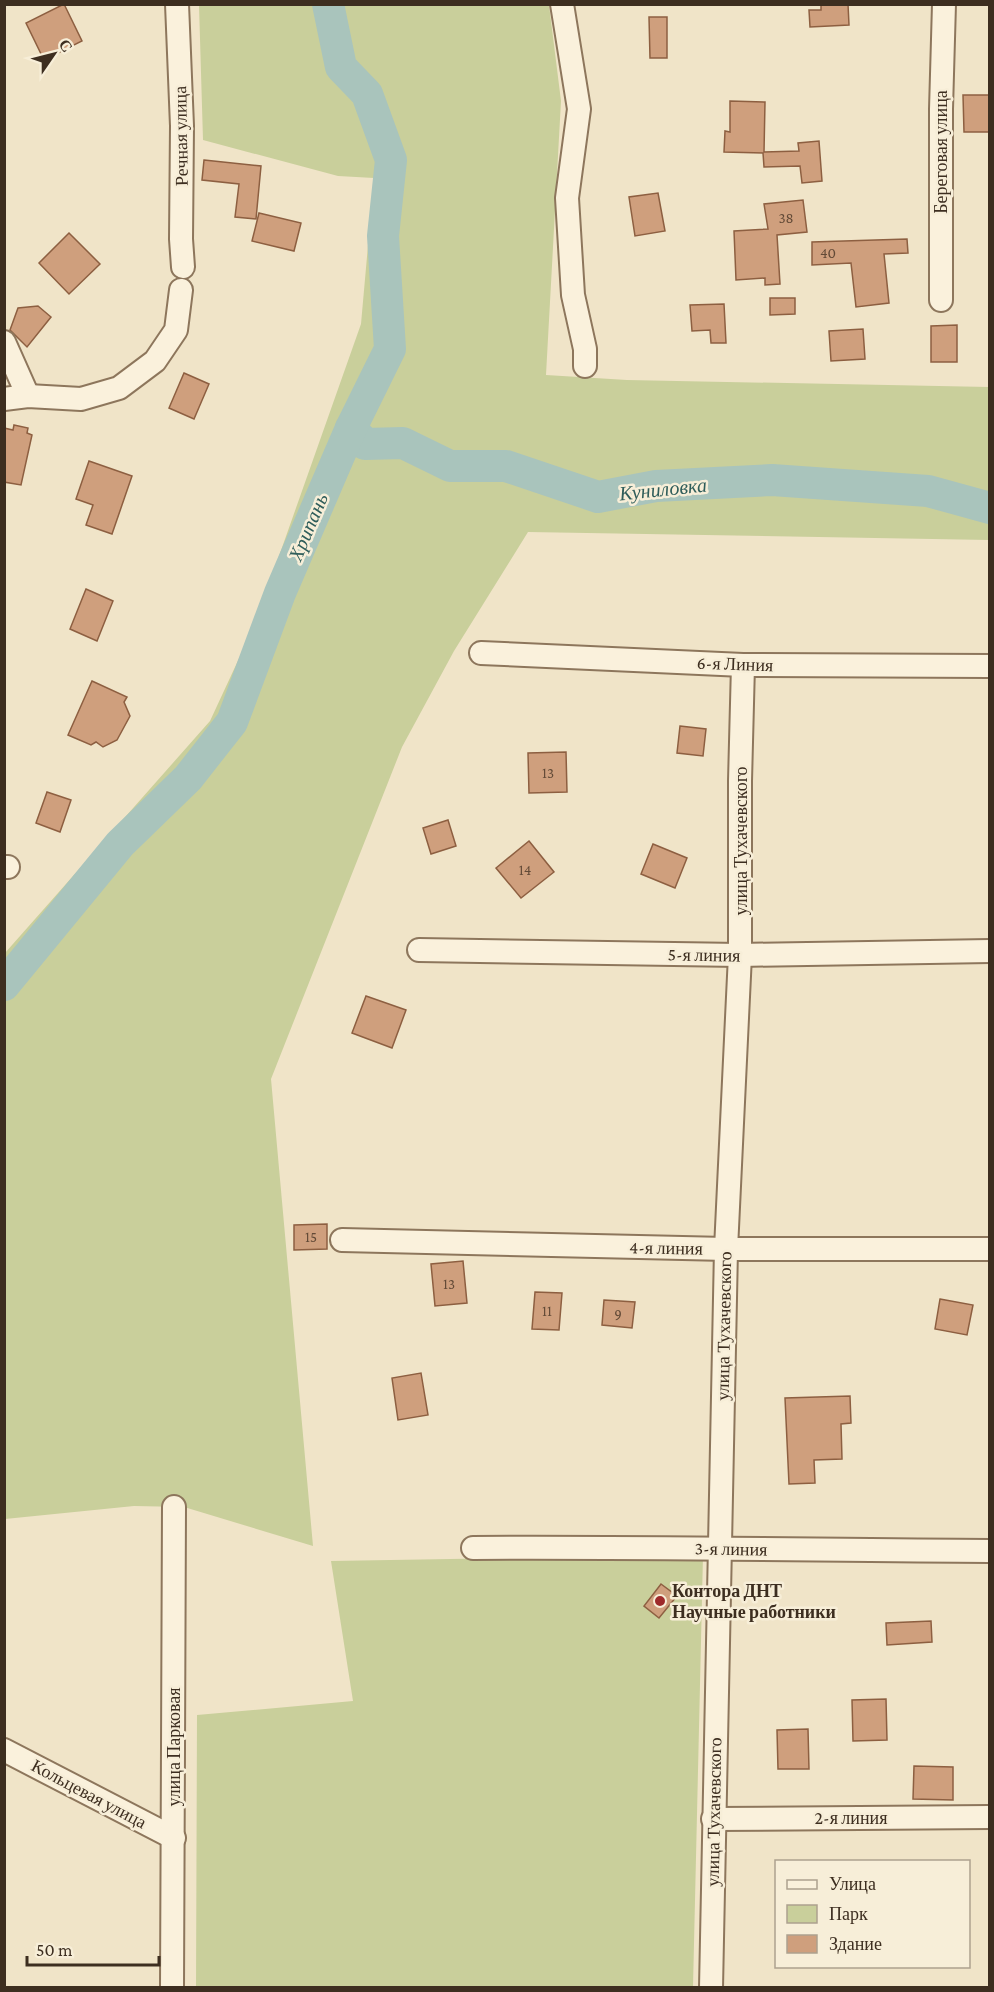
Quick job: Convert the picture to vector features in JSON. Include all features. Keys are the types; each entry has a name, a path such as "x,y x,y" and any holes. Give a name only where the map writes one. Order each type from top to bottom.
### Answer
{"street":[{"name":"Речная улица","path":"177,4 182,126 183,267"},
{"path":"562,4 579,109 567,198 573,295 585,348 585,366"},
{"name":"Береговая улица","path":"940,300 944,4"},
{"path":"4,399 28,396 81,399 119,388 155,361 176,330 181,290"},
{"path":"4,342 28,396"},
{"name":"6-я Линия","path":"482,653 743,665 990,666"},
{"name":"улица Тухачевского","path":"711,1988 718,1550 726,1249 740,955 743,665"},
{"name":"5-я линия","path":"419,950 740,955 990,951"},
{"name":"4-я линия","path":"342,1240 726,1249 990,1250"},
{"name":"улица Парковая","path":"172,1988 174,1507"},
{"name":"3-я линия","path":"473,1548 667,1547 718,1550 990,1551"},
{"name":"Кольцевая улица","path":"4,1750 174,1838"},
{"name":"2-я линия","path":"714,1819 990,1817"}],"green space":[{"path":"199,5 549,5 561,101 546,375 627,380 989,387 989,540 528,532 454,651 402,747 271,1079 313,1546 184,1507 134,1506 5,1519 5,953 210,721 255,624 361,324 374,178 338,176 203,140"},
{"path":"703,1555 693,1987 196,1988 197,1715 353,1701 331,1561"}],"building":[{"path":"64,4 82,41 44,60 26,23"},
{"path":"821,4 848,4 849,25 810,27 809,10 821,10"},
{"path":"649,17 667,17 667,58 650,58"},
{"path":"963,95 990,95 990,132 964,132"},
{"path":"730,101 765,102 764,152 799,151 798,143 819,141 822,181 802,183 800,166 764,167 763,153 724,152 725,131 730,132"},
{"path":"204,160 261,166 256,219 235,217 239,184 202,180"},
{"path":"658,193 665,231 635,236 629,197"},
{"path":"803,200 807,232 777,235 780,284 765,285 765,278 736,280 734,231 768,229 764,204"},
{"path":"259,213 301,223 294,251 252,241"},
{"path":"69,233 100,264 69,294 39,263"},
{"path":"907,239 908,253 884,254 889,303 856,307 851,263 812,265 812,242"},
{"path":"770,298 795,298 795,314 770,315"},
{"path":"724,304 726,343 711,343 710,330 692,331 690,305"},
{"path":"38,306 51,317 27,347 10,330 18,308"},
{"path":"957,325 957,362 931,362 931,326"},
{"path":"863,329 865,359 831,361 829,331"},
{"path":"184,373 209,384 194,419 169,408"},
{"path":"14,425 28,428 27,433 32,435 21,485 4,482 4,428 13,430"},
{"path":"89,461 132,476 112,534 86,525 93,505 76,499"},
{"path":"86,589 113,601 97,641 70,629"},
{"path":"92,681 127,697 124,702 130,716 117,740 103,747 96,742 91,745 68,735"},
{"path":"680,726 706,729 703,756 677,753"},
{"path":"566,752 567,792 529,793 528,753"},
{"path":"47,792 71,800 60,832 36,823"},
{"path":"448,820 456,846 431,854 423,828"},
{"path":"529,841 554,872 521,898 496,868"},
{"path":"653,844 687,858 675,888 641,874"},
{"path":"366,996 406,1010 392,1048 352,1033"},
{"path":"327,1224 327,1249 294,1250 294,1225"},
{"path":"463,1261 467,1303 435,1306 431,1264"},
{"path":"535,1292 562,1293 559,1330 532,1329"},
{"path":"940,1299 973,1305 967,1335 935,1329"},
{"path":"604,1300 635,1302 632,1328 602,1325"},
{"path":"421,1373 428,1415 398,1420 392,1378"},
{"path":"850,1396 851,1423 841,1424 842,1459 814,1460 815,1483 789,1484 785,1398"},
{"name":"Контора ДНТ Научные работники","path":"661,1584 677,1596 659,1618 644,1606"},
{"path":"931,1621 932,1642 887,1645 886,1623"},
{"path":"886,1699 887,1740 853,1741 852,1700"},
{"path":"808,1729 809,1769 778,1769 777,1730"},
{"path":"914,1766 953,1767 953,1800 913,1799"}],"waterway":[{"name":"Хрипань","path":"4,985 120,844 188,778 232,722 280,593 351,428 390,349 383,236 391,160 367,94 341,67 328,4"},
{"name":"Куниловка","path":"351,428 365,444 403,443 450,466 506,466 598,497 656,486 772,480 928,491 990,508"}],"place":[{"name":"Контора ДНТ Научные работники","path":"660,1601"}]}
